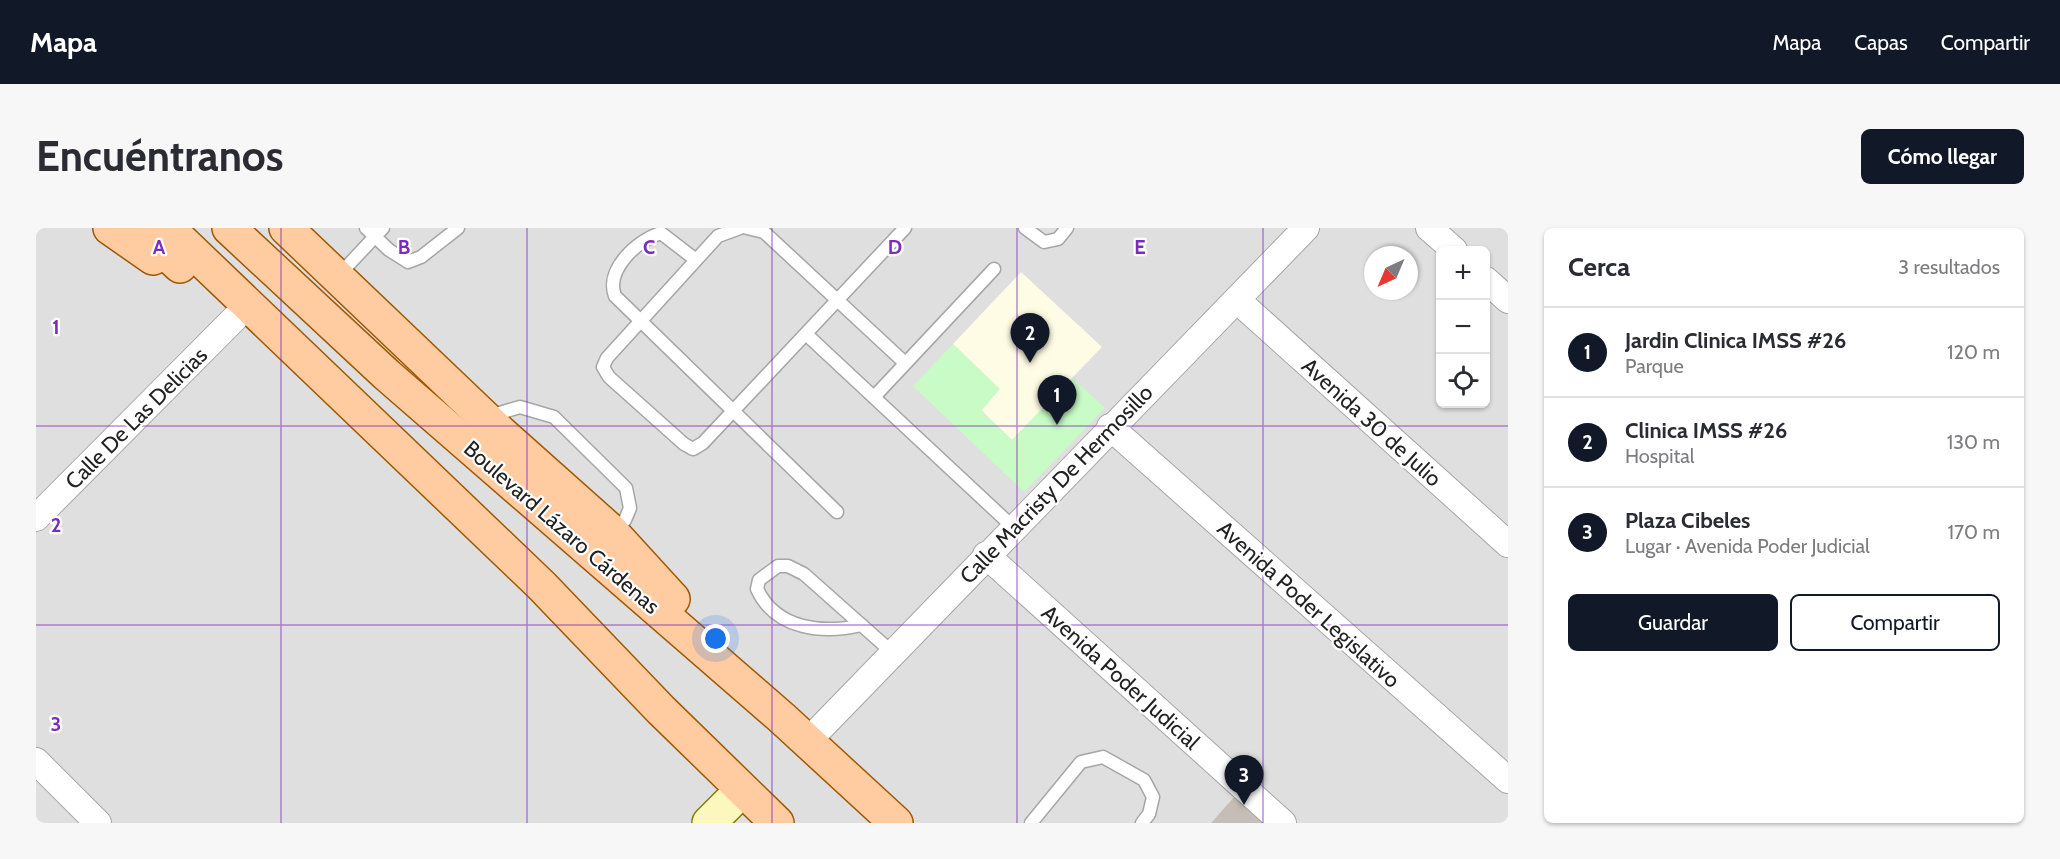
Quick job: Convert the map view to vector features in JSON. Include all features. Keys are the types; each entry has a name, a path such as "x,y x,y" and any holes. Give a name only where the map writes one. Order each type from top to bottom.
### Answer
{"main road":[{"path":"110,228 211,295"},
{"path":"140,228 589,658 661,710"},
{"path":"168,228 542,586 661,710 777,823"},
{"name":"Boulevard Lázaro Cárdenas","path":"229,228 387,375 782,718 896,823"},
{"path":"286,228 485,417 613,534 782,718"},
{"path":"709,823 742,790"}],"street":[{"name":"Calle Macristy De Hermosillo","path":"808,741 1110,427 1306,228"},
{"path":"1429,228 1449,246"},
{"path":"1490,284 1508,300"},
{"name":"Avenida 30 de Julio","path":"1237,300 1508,543"},
{"name":"Calle De Las Delicias","path":"36,518 235,318"},
{"name":"Avenida Poder Legislativo","path":"1110,427 1508,780"},
{"name":"Avenida Poder Judicial","path":"986,555 1283,823"},
{"path":"36,761 98,823"}],"lane":[{"path":"337,277 375,231 408,262 421,257 458,228"},
{"path":"740,228 718,237 607,358 603,367 609,377 684,444 693,449 703,443 905,228"},
{"path":"747,228 764,232 905,363"},
{"path":"1025,228 1044,242 1058,239 1067,228"},
{"path":"696,260 661,233 647,237 616,269 611,284 615,296 837,512"},
{"path":"874,397 994,269"},
{"path":"806,334 1013,527"},
{"path":"485,417 520,407 554,417 626,488 630,508 625,520 613,534"},
{"path":"862,625 837,631 816,631 798,625 762,600 757,589 759,580 778,566 788,566 804,574 862,625 893,653"},
{"path":"1030,823 1081,762 1103,757 1144,780 1153,797 1149,814 1142,823"}],"shaded area":[{"path":"36,228 1508,228 1508,823 36,823"},
{"path":"1021,272 1102,347 1012,440 981,410 999,389 953,344"}],"green space":[{"path":"953,344 1000,389 981,411 1012,440 1072,378 1105,408 1024,492 913,386"}],"building":[{"path":"1243,787 1280,823 1211,823"}],"place":[{"name":"Clinica IMSS #26","path":"1030,363"},
{"name":"Jardin Clinica IMSS #26","path":"1057,425"},
{"name":"Plaza Cibeles","path":"1244,805"}]}
